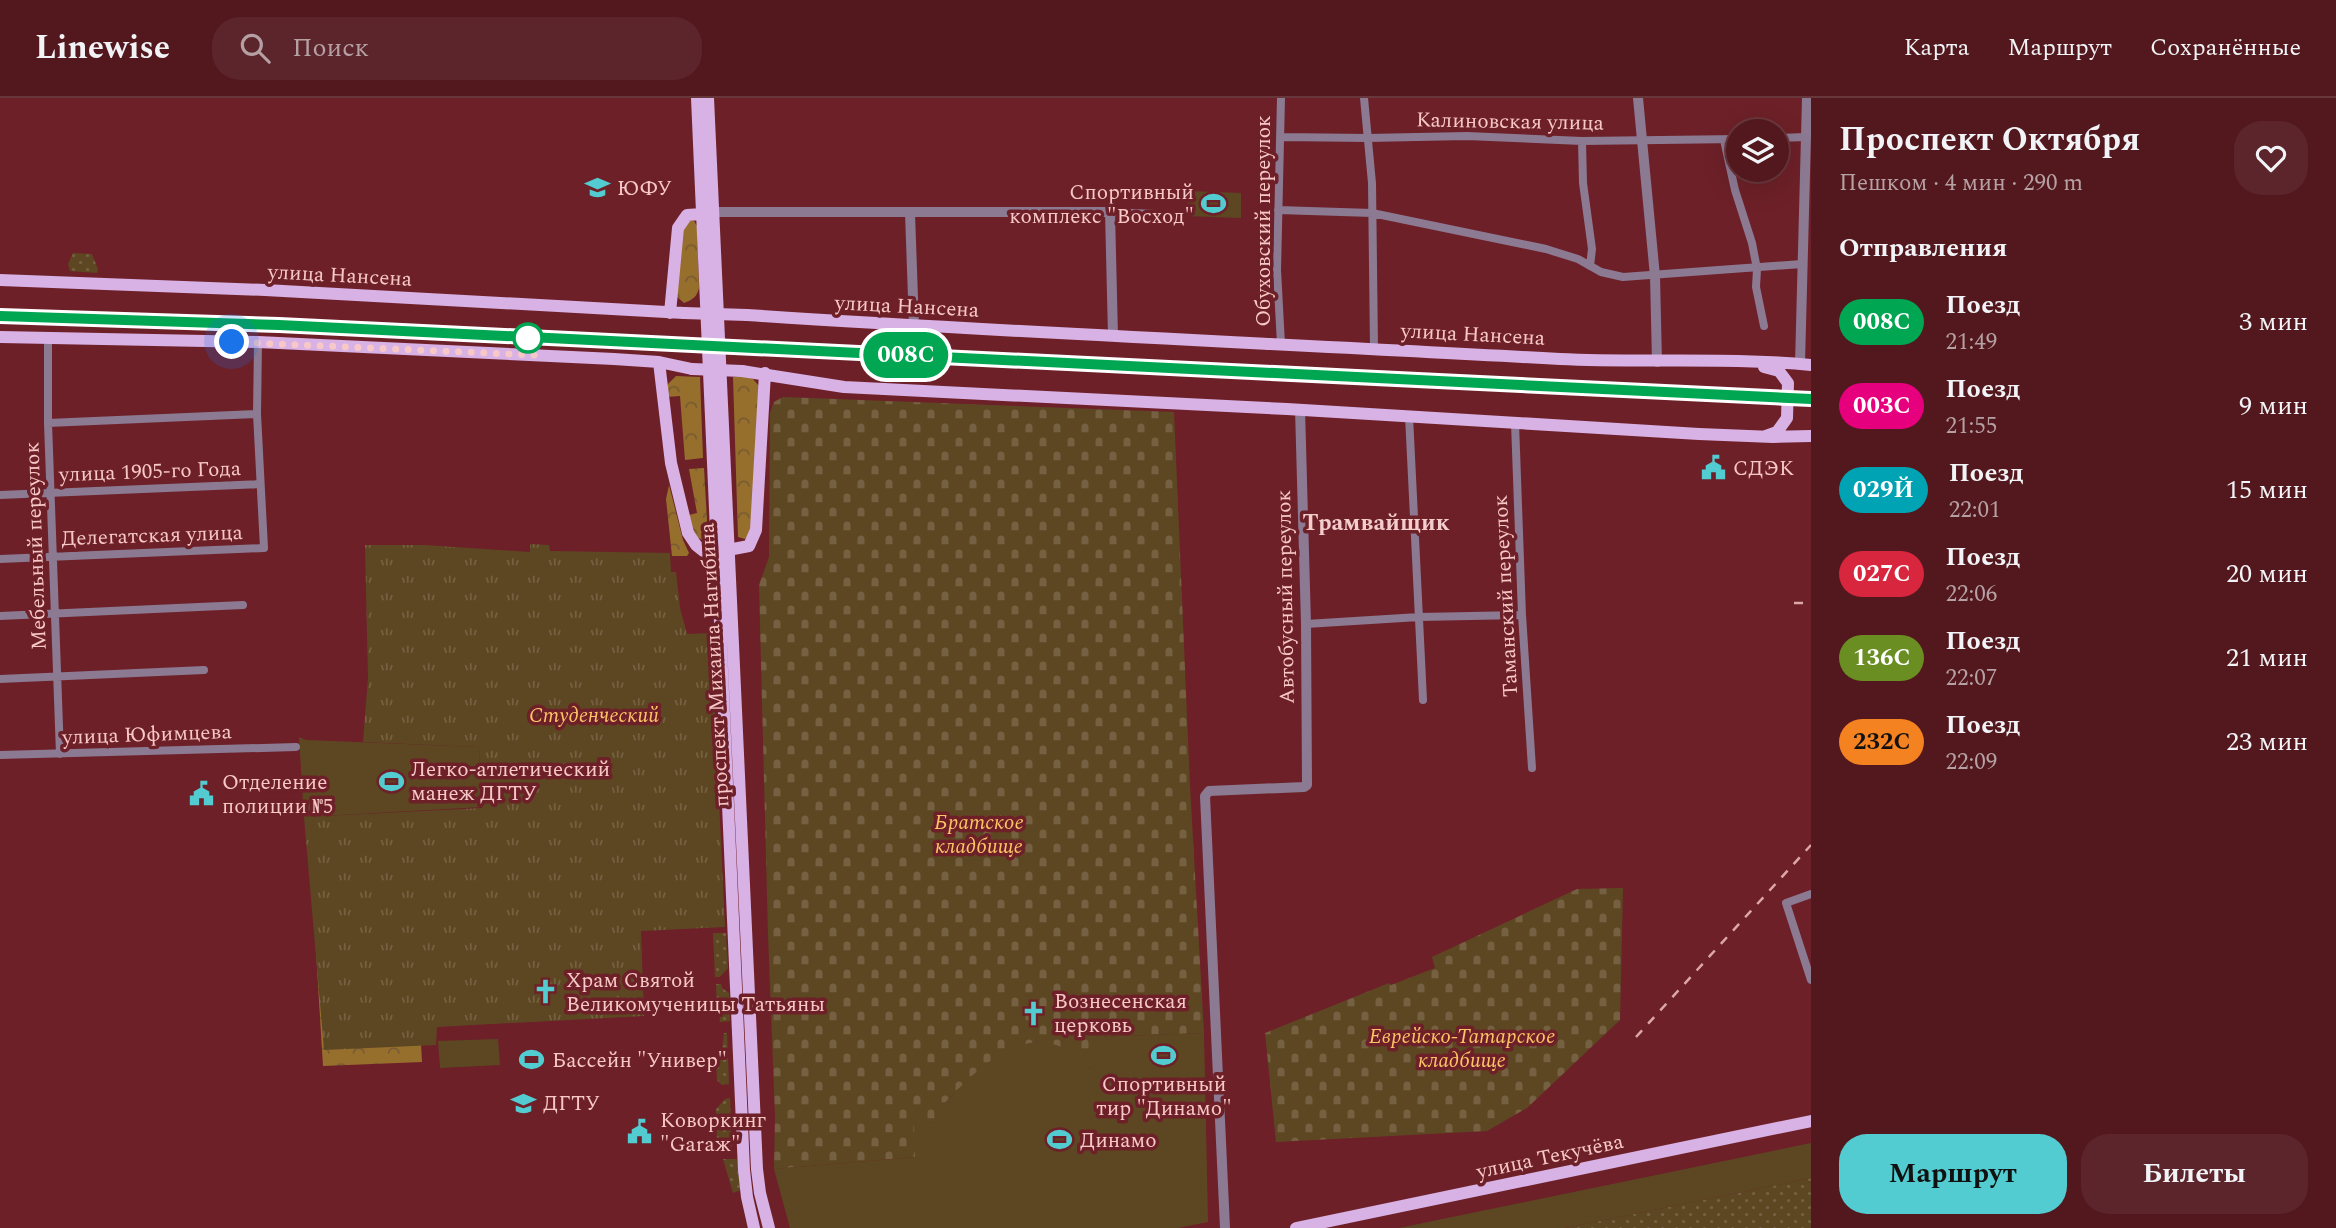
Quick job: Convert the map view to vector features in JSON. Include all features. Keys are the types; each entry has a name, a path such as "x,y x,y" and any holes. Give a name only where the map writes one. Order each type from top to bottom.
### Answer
{"main road":[{"name":"проспект Михаила Нагибина","path":"697,98 708,213 728,550 757,1169 769,1228"},
{"name":"проспект Михаила Нагибина","path":"708,98 715,542 744,1161 747,1197 754,1228"},
{"path":"670,313 678,228 687,215 708,213"},
{"name":"улица Нансена","path":"0,280 264,290 1563,359 1807,365"},
{"path":"0,337 258,342 632,360 686,368 765,373 844,387 1300,409 1764,436 1811,435"},
{"path":"632,360 652,373 661,387"},
{"path":"659,362 671,463 687,529 694,542 716,561"},
{"path":"1747,362 1779,371 1788,383"},
{"path":"1764,436 1777,432 1787,418 1788,383 1794,372 1807,365"},
{"path":"661,387 667,376 686,368"},
{"path":"728,550 749,546 756,530 765,373"},
{"path":"1787,418 1798,431 1811,435"},
{"path":"702,549 715,542"},
{"name":"улица Текучёва","path":"1296,1228 1811,1121"}],"street":[{"name":"Обуховский переулок","path":"1281,98 1277,270 1281,344"},
{"path":"1364,98 1372,183 1374,347"},
{"path":"1638,98 1655,276 1657,362"},
{"path":"1807,98 1808,194 1802,264 1807,365"},
{"name":"Калиновская улица","path":"1281,137 1467,136 1582,141 1724,140"},
{"path":"1789,138 1806,137"},
{"path":"1724,140 1735,190 1748,225 1764,326"},
{"path":"1582,141 1590,266"},
{"path":"1278,211 1371,213 1546,249 1623,277 1802,264"},
{"path":"1110,212 1113,335"},
{"path":"708,213 1157,214"},
{"path":"910,213 914,326"},
{"name":"Мебельный переулок","path":"48,337 50,493 60,754"},
{"path":"258,342 260,484"},
{"name":"Автобусный переулок","path":"1224,1228 1206,793 1307,785 1300,409"},
{"path":"48,423 257,414"},
{"path":"1409,416 1423,701"},
{"name":"Таманский переулок","path":"1515,423 1522,615 1532,768"},
{"name":"улица 1905-го Года","path":"0,495 260,484"},
{"name":"Делегатская улица","path":"0,559 264,548 260,484"},
{"path":"0,616 243,606"},
{"path":"1306,624 1419,617 1522,615"},
{"path":"0,679 204,670"},
{"name":"улица Юфимцева","path":"0,755 296,747"},
{"path":"1811,894 1786,903 1811,980"}],"green space":[{"name":"Спортивный комплекс \"Восход\"","path":"1188,191 1241,193 1241,218 1187,216"},
{"path":"688,220 694,221 697,226 699,288 694,298 684,303 675,295 681,233"},
{"path":"73,253 92,254 97,273 70,271 68,264"},
{"path":"676,376 700,377 703,458 685,460 680,396 666,397 668,384"},
{"path":"733,377 753,379 759,386 753,533 745,539 738,537"},
{"name":"Братское кладбище","path":"783,397 1174,412 1204,1033 1095,1037 1095,1072 1074,1055 958,1089 946,1102 915,1157 774,1169 775,1116 759,585 769,557 770,413 774,402"},
{"path":"704,468 708,538 705,542 694,535 689,515 697,513 689,469"},
{"path":"669,485 689,553 687,556 672,556 666,499"},
{"name":"Студенческий","path":"530,544 549,545 550,551 670,553 671,572 676,572 680,608 687,634 711,633 725,927 641,931 644,1016 437,1027 436,1045 324,1050 304,817 482,808 479,747 363,742 368,678 365,545 424,545 530,552"},
{"name":"Легко-атлетический манеж ДГТУ","path":"299,737 306,740 479,747 482,807 304,817"},
{"name":"Еврейско-Татарское кладбище","path":"1623,888 1620,1020 1527,1108 1487,1131 1276,1142 1265,1033 1389,983 1391,985 1435,968 1432,957 1577,889"},
{"path":"314,918 421,1043 422,1062 323,1066"},
{"path":"713,933 726,933 728,968 720,977 715,977"},
{"path":"716,984 721,984 729,993 730,1021 720,1022"},
{"path":"724,1033 727,1033 729,1084 722,1085 717,1080 716,1061 721,1058"},
{"name":"Динамо","path":"1204,1033 1208,1222 1178,1228 790,1228 774,1169 915,1157 914,1123 935,1123 934,1103 946,1102 980,1069 1008,1050 1038,1042 1053,1044 1070,1052 1094,1071 1094,1037"},
{"path":"498,1039 500,1065 440,1068 438,1041"},
{"path":"730,1098 732,1149 721,1151 717,1147 716,1109 725,1099"},
{"path":"1811,1143 1811,1178 1565,1228 1399,1228"},
{"path":"723,1159 737,1159 741,1190 733,1193"},
{"path":"1811,1178 1811,1228 1565,1228"}],"railway":[{"path":"0,310 1811,394"},
{"path":"1794,603 1811,603"},
{"path":"1636,1037 1811,845"}],"train":[{"name":"008С","path":"0,316 279,325 1811,399"}],"place":[{"name":"ЮФУ","path":"597,188"},
{"name":"Спортивный комплекс \"Восход\"","path":"1214,204"},
{"name":"СДЭК","path":"1713,468"},
{"name":"Легко-атлетический манеж ДГТУ","path":"391,781"},
{"name":"Отделение полиции №5","path":"202,794"},
{"name":"Храм Святой Великомученицы Татьяны","path":"546,992"},
{"name":"Вознесенская церковь","path":"1034,1013"},
{"name":"Спортивный тир \"Динамо\"","path":"1164,1055"},
{"name":"Бассейн \"Универ\"","path":"532,1060"},
{"name":"ДГТУ","path":"523,1103"},
{"name":"Коворкинг \"Gаraж\"","path":"640,1132"},
{"name":"Динамо","path":"1060,1140"}],"district":[{"name":"Трамвайщик","path":"1376,522"}],"route":[{"path":"232,342 534,355 528,338"}]}
